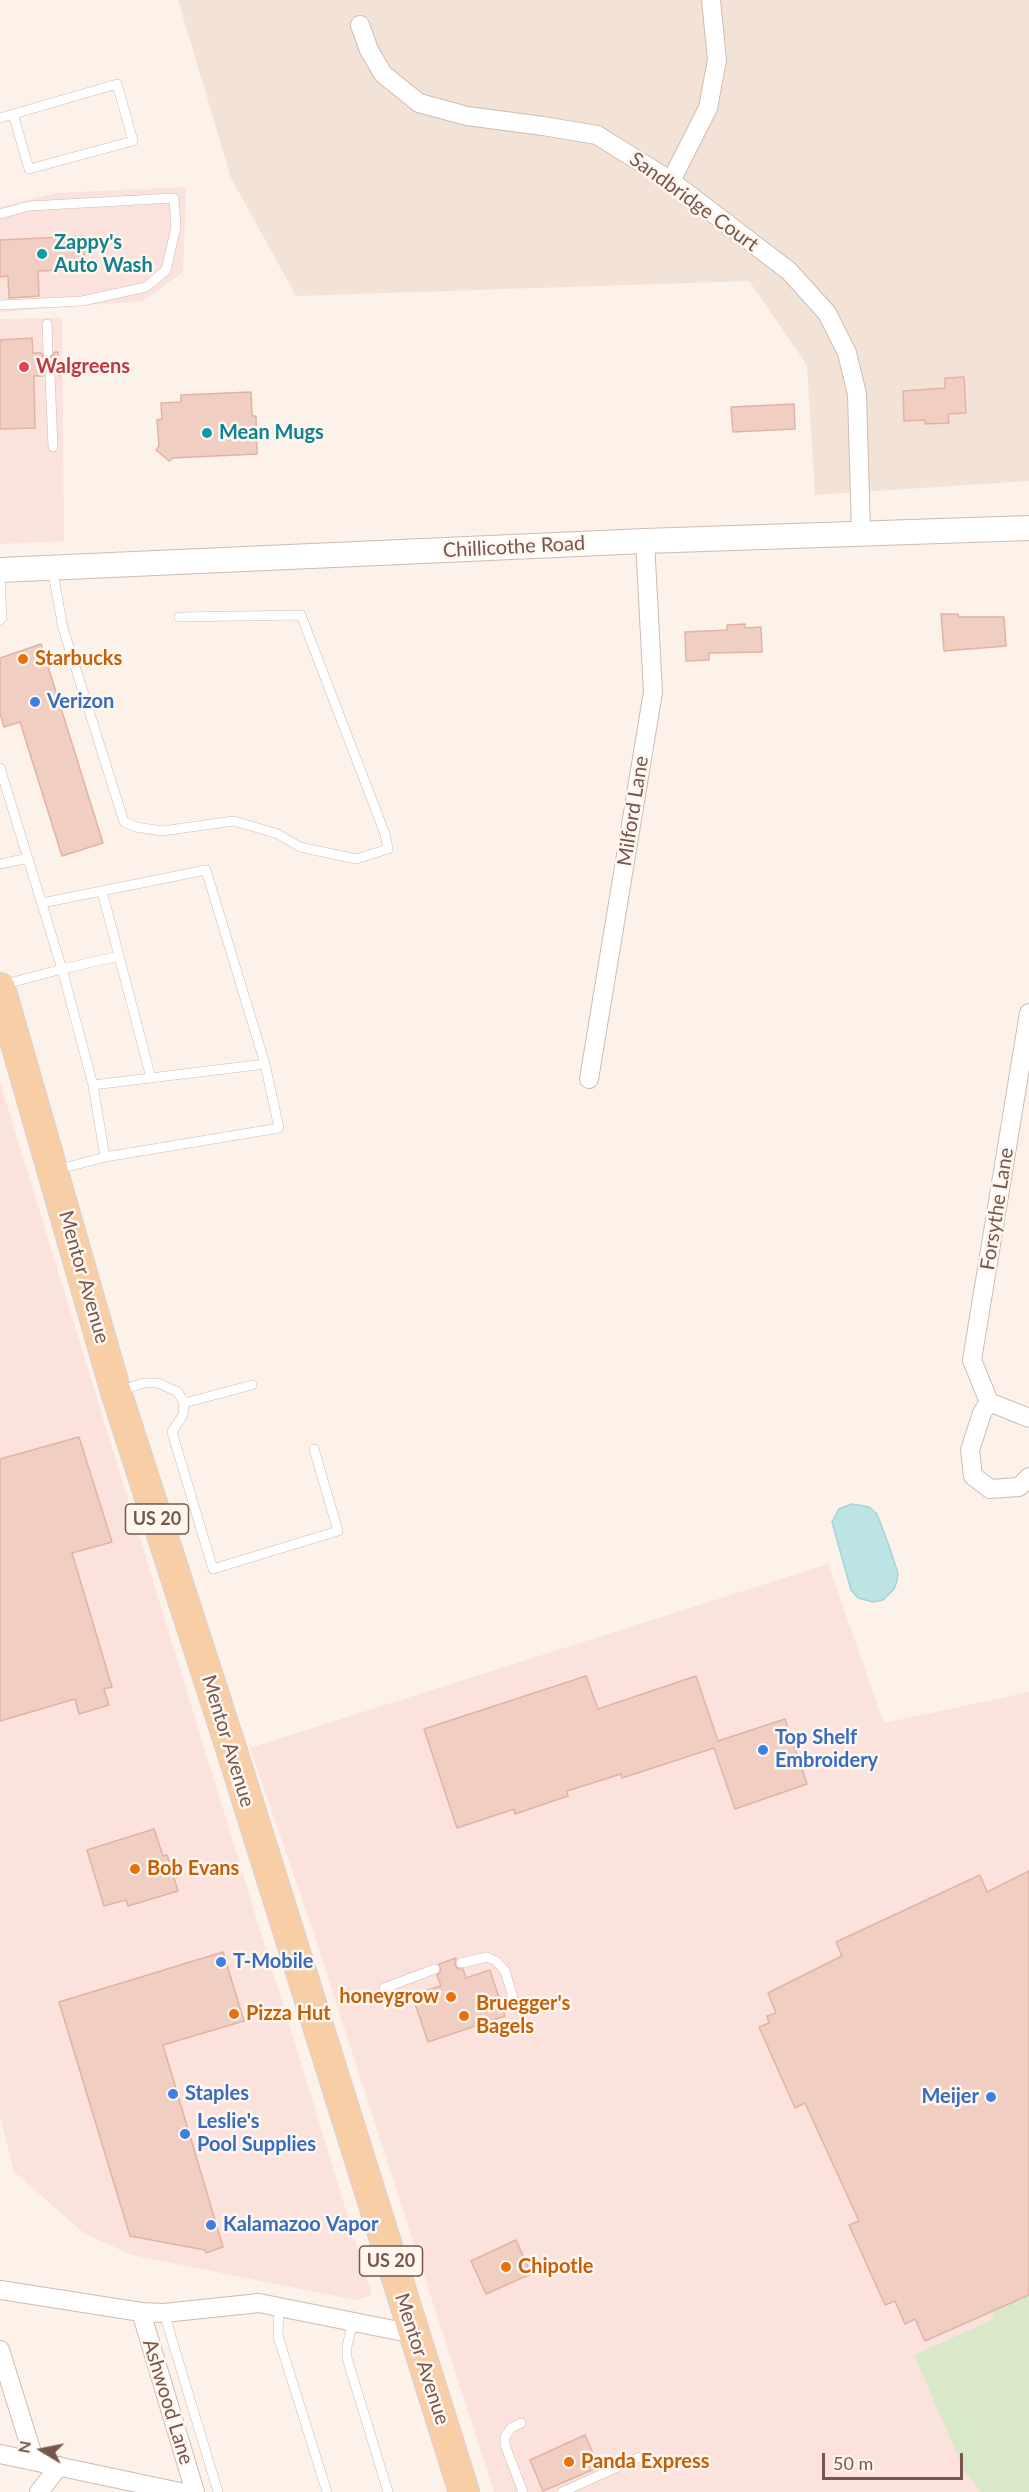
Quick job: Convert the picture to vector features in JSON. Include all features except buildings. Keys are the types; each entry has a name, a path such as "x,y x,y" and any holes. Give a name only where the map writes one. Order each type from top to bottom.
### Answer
{"main road":[{"name":"Mentor Avenue","path":"0,987 116,1392 231,1748 464,2492"}],"street":[{"path":"671,181 708,108 717,60 711,0"},
{"name":"Sandbridge Court","path":"360,26 369,50 383,74 419,103 467,117 597,135 671,181 789,271 827,313 847,353 857,393 861,533"},
{"name":"Chillicothe Road","path":"0,570 645,541 1029,528"},
{"name":"Milford Lane","path":"589,1079 653,692 645,541"},
{"name":"Forsythe Lane","path":"989,1402 972,1360 1029,1012"},
{"path":"1029,1418 989,1402 982,1413 970,1450 973,1476 990,1489 1018,1487 1029,1477"},
{"path":"0,2290 141,2312 164,2313 259,2303 414,2334"},
{"name":"Ashwood Lane","path":"141,2312 195,2492"},
{"path":"0,2350 34,2459"},
{"path":"0,2454 34,2459 180,2492"},
{"path":"39,2492 59,2466"}],"lane":[{"path":"0,118 13,114 117,84 133,141 29,169 13,114"},
{"path":"0,214 28,206 174,198 176,227 166,270 146,287 82,301 0,305"},
{"path":"46,324 48,352"},
{"path":"50,376 53,447"},
{"path":"52,568 63,628 124,822 136,827 162,831 234,821 278,834 300,847 356,859 388,849 385,834 301,615 179,616"},
{"path":"0,578 2,618 0,620"},
{"path":"0,768 62,969 93,1085 105,1157"},
{"path":"0,864 28,858"},
{"path":"42,903 206,870 265,1064 279,1128 105,1157 53,1170"},
{"path":"102,891 151,1078"},
{"path":"0,987 119,956"},
{"path":"93,1085 265,1064"},
{"path":"116,1392 144,1383 158,1383 178,1392 184,1403 183,1415 172,1432 213,1569 338,1532 314,1449"},
{"path":"184,1403 252,1384"},
{"path":"461,1962 487,1957 496,1961 505,1971 515,2004"},
{"path":"384,1988 435,1969"},
{"path":"279,2307 278,2336 327,2492"},
{"path":"164,2313 218,2492"},
{"path":"353,2322 347,2346 347,2358 388,2492"},
{"path":"521,2423 511,2428 505,2437 505,2445 523,2492"},
{"path":"562,2492 640,2457"}],"shaded area":[{"path":"178,0 1029,0 1029,481 815,495 807,365 749,281 296,296 231,178"},
{"path":"186,187 183,272 143,301 0,312 0,207 56,193"},
{"path":"62,318 64,541 0,544 0,319"},
{"path":"0,1082 372,2295 356,2300 132,2255 85,2234 14,2172 0,2116"},
{"path":"828,1564 884,1723 1029,1692 1029,2492 494,2492 311,1925 250,1748"}],"green space":[{"path":"1029,2295 1029,2492 981,2492 965,2472 914,2355 994,2319 991,2313"}],"water":[{"path":"852,1504 869,1507 877,1514 898,1573 894,1589 883,1600 873,1602 858,1598 851,1590 832,1522 839,1509"}],"place":[{"name":"Zappy's Auto Wash","path":"42,254"},
{"name":"Walgreens","path":"24,367"},
{"name":"Mean Mugs","path":"207,433"},
{"name":"Starbucks","path":"23,659"},
{"name":"Verizon","path":"35,702"},
{"name":"Top Shelf Embroidery","path":"763,1750"},
{"name":"Bob Evans","path":"135,1869"},
{"name":"T-Mobile","path":"221,1962"},
{"name":"honeygrow","path":"451,1997"},
{"name":"Pizza Hut","path":"234,2014"},
{"name":"Bruegger's Bagels","path":"464,2016"},
{"name":"Staples","path":"173,2094"},
{"name":"Meijer","path":"991,2097"},
{"name":"Leslie's Pool Supplies","path":"185,2134"},
{"name":"Kalamazoo Vapor","path":"211,2225"},
{"name":"Chipotle","path":"506,2267"},
{"name":"Panda Express","path":"569,2462"}]}
